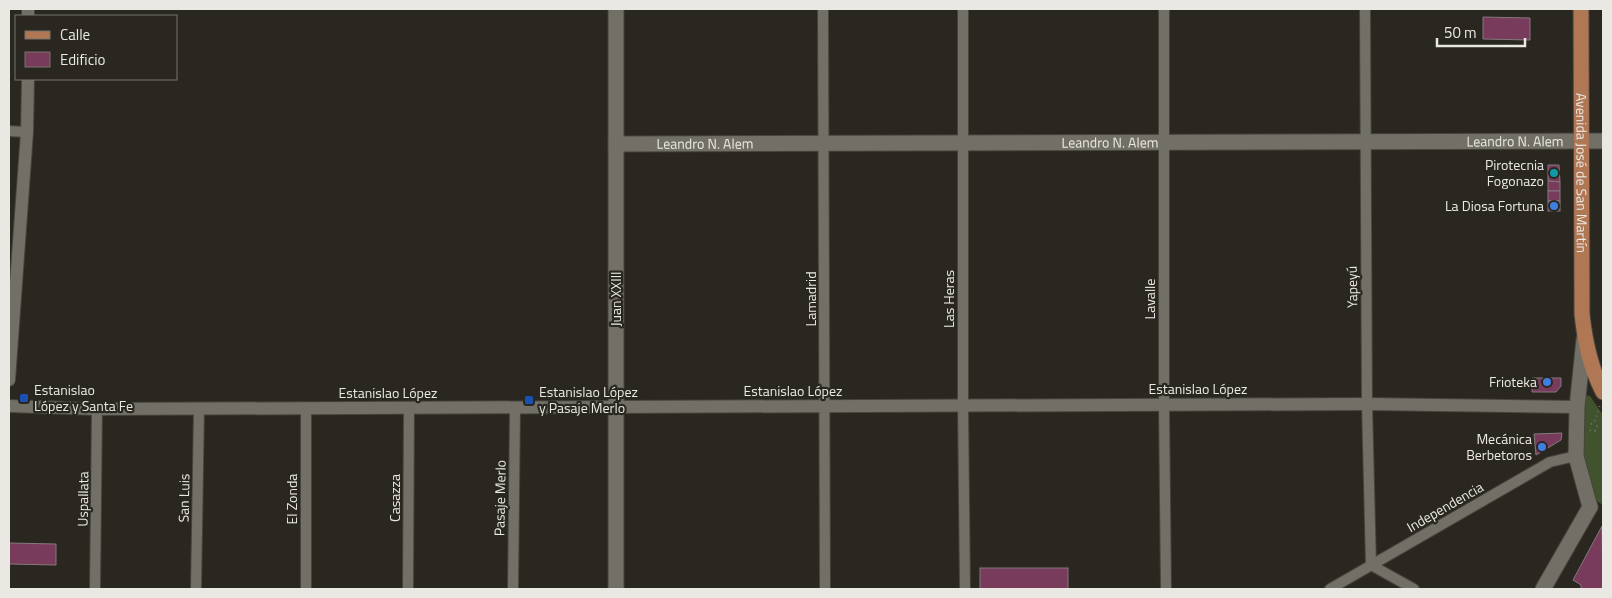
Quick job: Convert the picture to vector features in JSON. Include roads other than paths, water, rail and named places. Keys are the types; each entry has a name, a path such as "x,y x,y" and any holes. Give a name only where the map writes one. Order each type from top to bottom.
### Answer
{"main road":[{"name":"Juan XXIII","path":"616,9 616,589"},
{"name":"Avenida José de San Martín","path":"1581,9 1582,314 1584,336 1602,399"},
{"name":"Leandro N. Alem","path":"616,144 1603,141"},
{"name":"Avenida José de San Martín","path":"1584,336 1577,407 1576,456 1597,508"},
{"path":"1543,589 1597,508"}],"street":[{"name":"Lamadrid","path":"824,9 825,589"},
{"name":"Las Heras","path":"963,9 962,405 965,589"},
{"name":"Lavalle","path":"1164,9 1166,589"},
{"name":"Yapeyú","path":"1365,9 1364,142 1372,565"},
{"path":"9,380 27,132 28,80"},
{"path":"9,131 27,132"},
{"name":"Estanislao López","path":"9,406 97,409 1164,404 1577,407"},
{"name":"Casazza","path":"408,589 409,407"},
{"name":"Pasaje Merlo","path":"513,589 515,407"},
{"name":"San Luis","path":"196,589 199,408"},
{"name":"El Zonda","path":"306,408 306,589"},
{"name":"Uspallata","path":"96,589 97,409"},
{"name":"Independencia","path":"1330,589 1550,462 1576,456"},
{"path":"1372,565 1414,589"}],"place":[{"name":"Pirotecnia Fogonazo","path":"1554,173"},
{"name":"La Diosa Fortuna","path":"1554,206"},
{"name":"Frioteka","path":"1547,382"},
{"name":"Estanislao López y Santa Fe","path":"24,398"},
{"name":"Estanislao López y Pasaje Merlo","path":"529,400"},
{"name":"Mecánica Berbetoros","path":"1542,447"}]}
